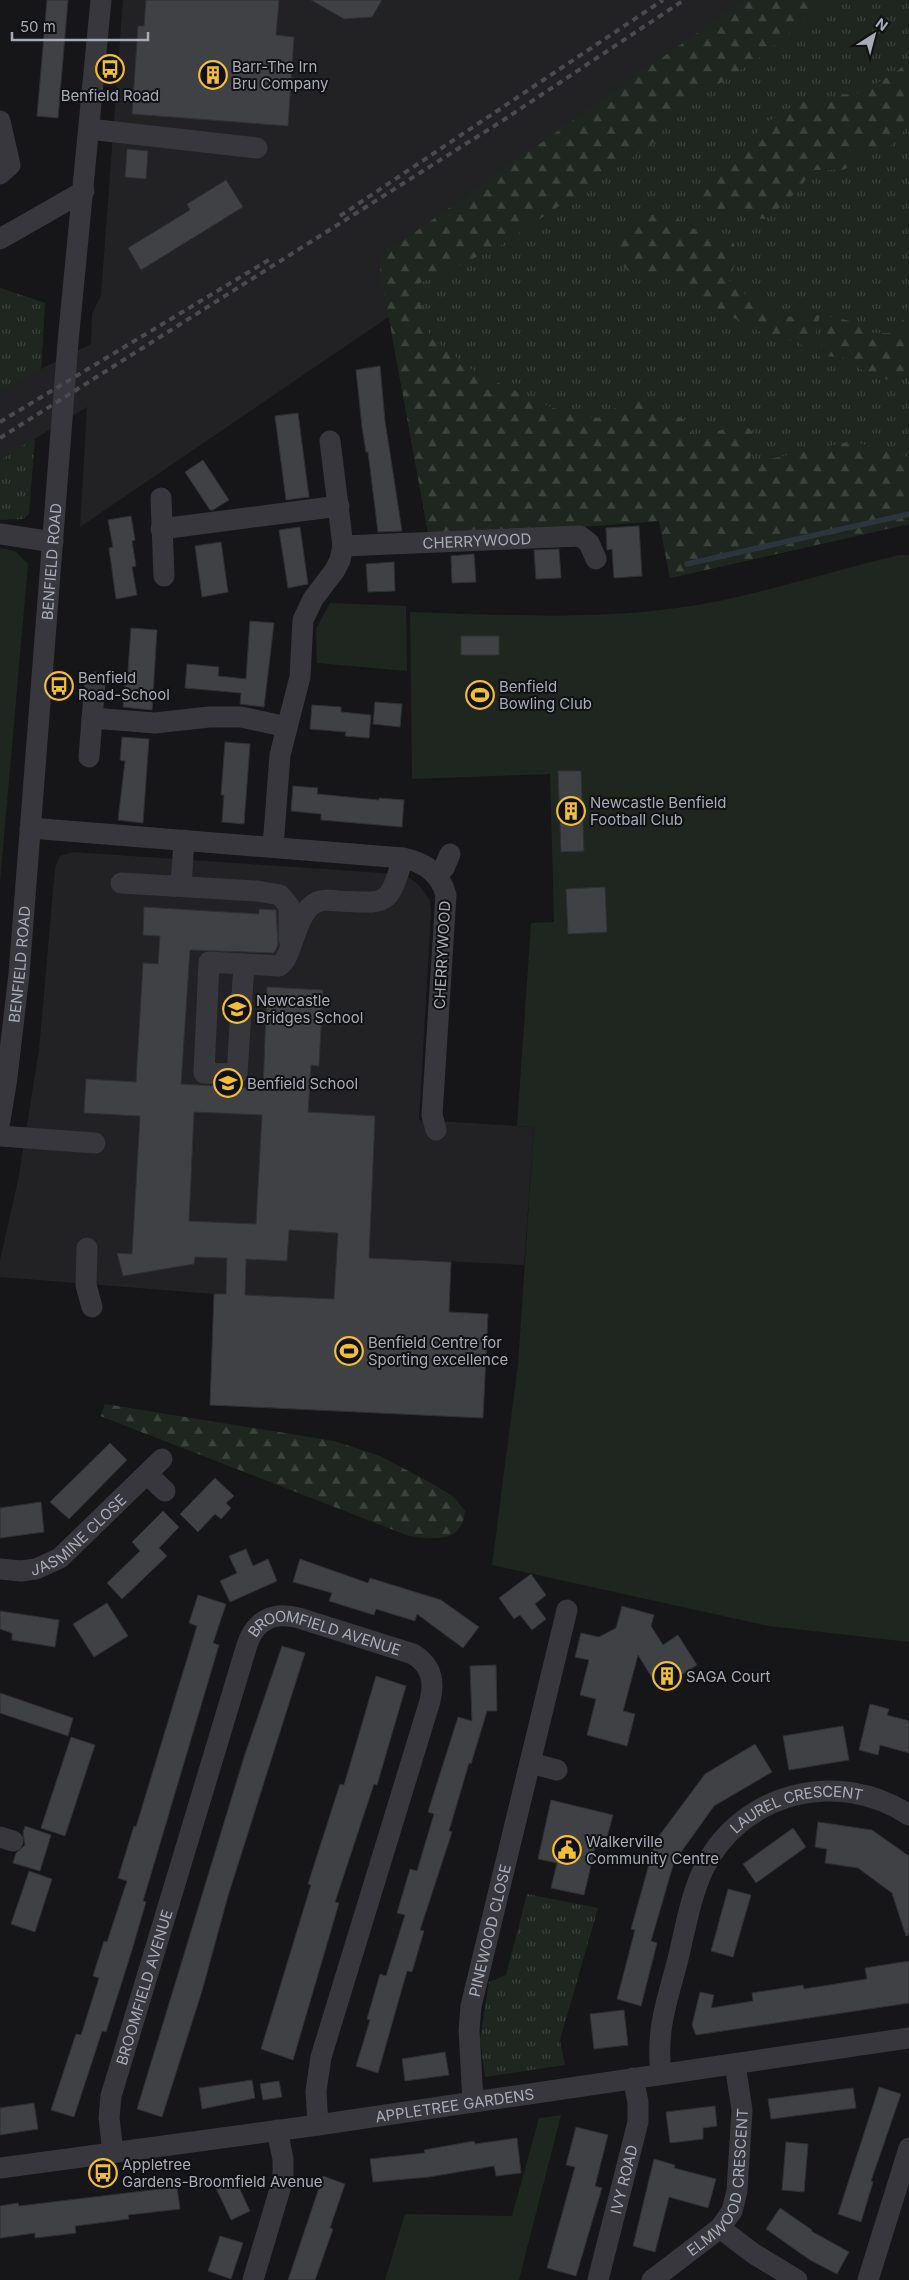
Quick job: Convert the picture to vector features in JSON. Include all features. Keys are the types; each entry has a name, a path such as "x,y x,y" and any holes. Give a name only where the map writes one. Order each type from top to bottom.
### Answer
{"street":[{"name":"BENFIELD ROAD","path":"0,1121 8,1076 9,973 30,828 68,342 101,0"},
{"path":"0,121 10,165 0,174"},
{"path":"89,129 257,148"},
{"path":"0,239 84,191"},
{"path":"273,846 280,755 298,691 302,620 313,598 335,570 340,560 343,546 330,441"},
{"path":"161,498 164,576"},
{"path":"161,529 339,506"},
{"path":"0,534 53,542"},
{"name":"CHERRYWOOD","path":"343,546 580,536 589,543 596,559"},
{"path":"89,757 95,682"},
{"path":"92,718 154,724 233,717 254,718 287,727"},
{"path":"30,828 273,846 403,858 421,864 436,876 444,868 450,854"},
{"path":"181,886 184,840"},
{"path":"121,883 266,892 326,900 371,903 384,900 392,890 403,858"},
{"name":"CHERRYWOOD","path":"434,1122 446,903 444,887 436,876"},
{"path":"266,892 284,898 289,906 288,949"},
{"path":"244,964 237,1074 204,1073 209,962 244,964 279,966 284,960 305,912 314,903 326,900"},
{"path":"0,1136 95,1143"},
{"path":"87,1248 86,1285 92,1307"},
{"name":"JASMINE CLOSE","path":"0,1569 22,1571 36,1569 60,1558 162,1458"},
{"path":"147,1474 165,1491"},
{"name":"PINEWOOD CLOSE","path":"474,2102 469,2030 471,2006 566,1610"},
{"name":"BROOMFIELD AVENUE","path":"113,2152 109,2118 111,2096 249,1638 261,1623 280,1615 299,1618 413,1654 427,1666 433,1683 430,1701 321,2057 316,2091 318,2124"},
{"path":"530,1763 557,1770"},
{"name":"LAUREL CRESCENT","path":"661,2074 659,2036 694,1896 704,1868 729,1832 764,1806 791,1795 821,1790 838,1790 869,1796 909,1815"},
{"name":"APPLETREE GARDENS","path":"0,2168 474,2102 909,2038"},
{"name":"ELMWOOD CRESCENT","path":"652,2280 720,2228 732,2211 737,2191 742,2110 735,2064"},
{"name":"IVY ROAD","path":"598,2280 638,2122 638,2102 633,2078"},
{"path":"254,2280 283,2179 283,2159 277,2130"},
{"path":"868,2280 909,2148"},
{"path":"720,2228 754,2254 796,2280"}],"shaded area":[{"path":"123,0 748,0 378,258 390,316 80,527 87,407 0,460 0,288 45,303 41,369 91,344 92,314 101,295"},
{"name":"Benfield School","path":"73,852 396,874 408,877 418,884 430,900 431,913 419,1120 534,1127 524,1265 337,1256 334,1299 214,1294 0,1277 0,1260 18,1180 39,1050 55,868 60,856"}],"green space":[{"path":"744,0 830,0 760,57 719,84 690,93 653,143 498,247 416,285 430,337 477,373 553,408 598,418 633,397 685,420 694,437 744,424 759,438 747,464 852,441 909,457 909,524 670,578 659,521 429,538 378,258"},
{"path":"748,0 909,0 909,524 670,578 659,521 429,538 378,258"},
{"path":"909,62 909,125 887,150 872,153 859,151 853,157 852,165 843,170 814,170 788,201 765,219 753,218 746,209 735,214 715,208 709,200 696,201 701,191 715,179 716,167 741,161 746,144 768,121 784,114 801,98 818,105 842,94 854,95 890,76"},
{"path":"667,212 691,228 732,239 738,256 729,280 752,300 780,317 820,315 811,354 797,341 771,337 734,318 695,295 680,279 657,272 635,278 616,259 616,241 642,217"},
{"path":"0,288 45,303 41,369 0,390"},
{"path":"827,316 855,322 873,333 889,333 907,316 909,323 909,370 891,381 862,370 842,357 819,356"},
{"path":"35,438 29,514 23,519 0,520 0,460"},
{"path":"0,548 15,551 28,564 0,883"},
{"path":"899,555 909,555 909,1642 769,1626 492,1565 518,1364 534,1127 517,1126 531,923 554,922 550,774 412,779 410,612 554,616 661,610 697,605 748,594"},
{"path":"330,603 406,606 407,671 317,663 316,629"},
{"path":"105,1404 334,1441 380,1456 454,1497 465,1511 463,1522 453,1534 445,1537 409,1536 100,1416"},
{"path":"527,1894 598,1908 560,2040 565,2065 485,2077 480,2039 489,1982 506,1975"},
{"path":"561,2115 519,2280 385,2280 405,2214 512,2216 539,2118"}],"building":[{"path":"47,0 68,0 58,118 37,116"},
{"name":"Barr-The Irn Bru Company","path":"146,0 279,0 276,35 294,37 288,126 132,114 138,26 144,26"},
{"path":"311,0 382,0 372,17 344,19"},
{"path":"127,149 148,151 146,179 125,177"},
{"path":"226,180 243,207 141,270 128,248 190,210 187,204"},
{"path":"380,366 385,421 402,531 378,532 368,452 366,452 362,427 356,370"},
{"path":"298,413 309,497 286,500 275,416"},
{"path":"203,460 229,500 213,510 210,510 185,472"},
{"path":"131,516 135,540 132,541 136,566 132,567 137,595 116,599 109,548 113,547 108,520"},
{"path":"639,526 642,576 614,578 612,549 607,550 606,528"},
{"path":"300,527 308,584 288,588 279,530"},
{"path":"221,542 228,592 202,597 195,546"},
{"path":"559,549 561,578 536,579 534,550"},
{"path":"474,554 476,582 452,583 451,556"},
{"path":"394,562 395,591 368,592 366,564"},
{"path":"250,621 274,623 264,707 240,704 241,693 185,688 187,664 219,667 218,676 246,679"},
{"path":"131,628 157,630 152,710 123,707 125,685 127,685"},
{"path":"461,636 499,636 499,655 461,655"},
{"path":"375,702 402,704 400,727 373,724"},
{"path":"312,705 341,707 341,712 371,715 369,738 345,736 346,732 310,729"},
{"path":"122,737 149,739 143,823 118,820 125,761 120,760"},
{"path":"225,742 250,744 244,824 222,822 224,795 221,795"},
{"name":"Newcastle Benfield Football Club","path":"558,771 581,771 584,851 561,852"},
{"path":"293,786 318,788 317,794 379,800 379,798 404,800 402,827 321,820 321,814 291,811"},
{"path":"605,887 607,932 568,934 566,889"},
{"path":"144,907 259,914 259,909 276,910 278,945 274,953 190,950 181,1084 263,1089 267,987 323,990 319,1066 311,1065 308,1112 375,1116 369,1258 451,1262 449,1312 488,1314 483,1418 210,1405 214,1294 226,1294 227,1258 195,1257 194,1264 123,1276 117,1253 132,1254 140,1116 84,1113 86,1079 136,1082 143,963 158,964 160,936 143,935","holes":["194,1112 262,1115 256,1224 189,1221","289,1230 338,1233 334,1299 245,1295 246,1259 287,1261"]},
{"path":"110,1443 127,1460 69,1519 50,1502"},
{"path":"215,1478 234,1496 226,1503 231,1508 221,1519 215,1514 198,1532 180,1514"},
{"path":"41,1502 44,1532 0,1538 0,1508"},
{"path":"163,1511 179,1527 159,1548 167,1556 122,1599 107,1583 140,1551 132,1542"},
{"path":"246,1549 253,1566 268,1559 277,1581 230,1602 220,1581 237,1573 229,1556"},
{"path":"300,1559 368,1583 370,1578 441,1600 479,1627 463,1648 417,1614 415,1621 376,1609 374,1615 329,1601 332,1593 293,1582"},
{"path":"531,1574 546,1595 535,1604 546,1619 532,1630 520,1615 514,1619 499,1598"},
{"path":"198,1595 226,1604 213,1643 219,1645 143,1901 146,1902 132,1950 106,2032 102,2031 74,2117 51,2110 76,2034 81,2035 99,1978 93,1976 104,1941 107,1942 127,1881 118,1878 134,1826 136,1827 197,1626 189,1623"},
{"path":"107,1603 128,1636 94,1657 73,1624"},
{"name":"SAGA Court","path":"622,1606 654,1615 651,1626 663,1645 678,1635 697,1665 659,1689 638,1655 623,1711 635,1714 627,1746 587,1735 596,1699 580,1695 589,1660 575,1657 581,1633 599,1637 616,1628"},
{"path":"0,1611 59,1620 55,1647 12,1640 12,1633 0,1629"},
{"path":"282,1646 305,1653 228,1896 202,1991 162,2117 137,2109 244,1757"},
{"path":"496,1665 497,1711 487,1711 471,1764 469,1763 449,1831 452,1832 420,1930 424,1931 412,1972 407,1971 378,2073 356,2066 370,2020 367,2019 380,1974 386,1976 405,1915 397,1913 410,1869 417,1871 434,1814 428,1812 458,1717 472,1721 470,1666"},
{"path":"376,1676 406,1686 377,1785 374,1784 335,1902 339,1903 293,2060 261,2049 311,1885 308,1884 340,1784 344,1785"},
{"path":"0,1693 73,1718 68,1736 0,1713"},
{"path":"870,1704 889,1709 887,1715 909,1721 909,1753 880,1745 878,1755 859,1750"},
{"path":"843,1726 849,1760 789,1770 783,1736"},
{"path":"71,1737 95,1745 65,1836 41,1828"},
{"path":"755,1744 772,1772 714,1806 674,1862 651,1941 657,1943 641,2006 617,1999 635,1930 631,1929 653,1850 650,1848 705,1774"},
{"name":"Walkerville Community Centre","path":"551,1800 613,1815 606,1841 597,1839 584,1895 551,1888 557,1863 538,1859"},
{"path":"818,1822 872,1830 909,1856 909,1935 906,1936 892,1893 858,1868 825,1863 827,1849 815,1847"},
{"path":"25,1826 51,1835 40,1871 13,1863 16,1853 25,1845 23,1833"},
{"path":"793,1828 806,1847 756,1883 743,1864"},
{"path":"29,1871 52,1879 35,1932 11,1924"},
{"path":"728,1889 751,1895 733,1957 711,1951"},
{"path":"909,1961 909,2003 696,2035 692,2025 700,1992 714,1995 711,2008 753,2001 752,1993 803,1985 804,1989 867,1979 865,1968"},
{"path":"624,2010 628,2045 594,2049 590,2014"},
{"path":"445,2052 449,2075 405,2081 402,2059"},
{"path":"252,2080 255,2098 202,2109 199,2088"},
{"path":"279,2081 282,2097 263,2100 260,2084"},
{"path":"879,2087 901,2094 871,2181 873,2182 861,2222 838,2214"},
{"path":"853,2088 856,2108 771,2119 768,2099"},
{"path":"34,2103 38,2129 0,2135 0,2108"},
{"path":"715,2106 717,2126 703,2128 703,2139 670,2143 666,2112"},
{"path":"576,2127 608,2135 595,2186 602,2188 576,2276 547,2268 575,2167 566,2165"},
{"path":"517,2138 521,2173 496,2176 494,2166 429,2177 373,2182 370,2159 425,2153 424,2150 474,2141 475,2144"},
{"path":"786,2142 808,2144 804,2192 782,2190"},
{"path":"654,2159 675,2165 674,2168 716,2179 708,2208 669,2197 655,2252 633,2246"},
{"path":"323,2176 345,2184 330,2228 333,2229 315,2280 288,2280"},
{"path":"235,2179 250,2211 231,2220 216,2188"},
{"path":"177,2187 180,2209 128,2215 129,2219 75,2226 76,2233 35,2238 35,2233 0,2238 0,2206 18,2203 19,2206"},
{"path":"780,2208 811,2231 849,2252 837,2274 810,2260 766,2229"},
{"path":"220,2236 243,2243 231,2279 208,2271"}],"waterway":[{"path":"687,564 909,514"}],"railway":[{"path":"340,216 663,0"},
{"path":"0,438 502,121 684,0"},
{"path":"0,422 272,258"}],"place":[{"name":"Benfield Road","path":"110,69"},
{"name":"Barr-The Irn Bru Company","path":"213,75"},
{"name":"Benfield Road-School","path":"59,686"},
{"name":"Benfield Bowling Club","path":"480,695"},
{"name":"Newcastle Benfield Football Club","path":"571,811"},
{"name":"Newcastle Bridges School","path":"237,1009"},
{"name":"Benfield School","path":"228,1083"},
{"name":"Benfield Centre for Sporting excellence","path":"349,1351"},
{"name":"SAGA Court","path":"667,1676"},
{"name":"Walkerville Community Centre","path":"567,1850"},
{"name":"Appletree Gardens-Broomfield Avenue","path":"103,2173"}]}
